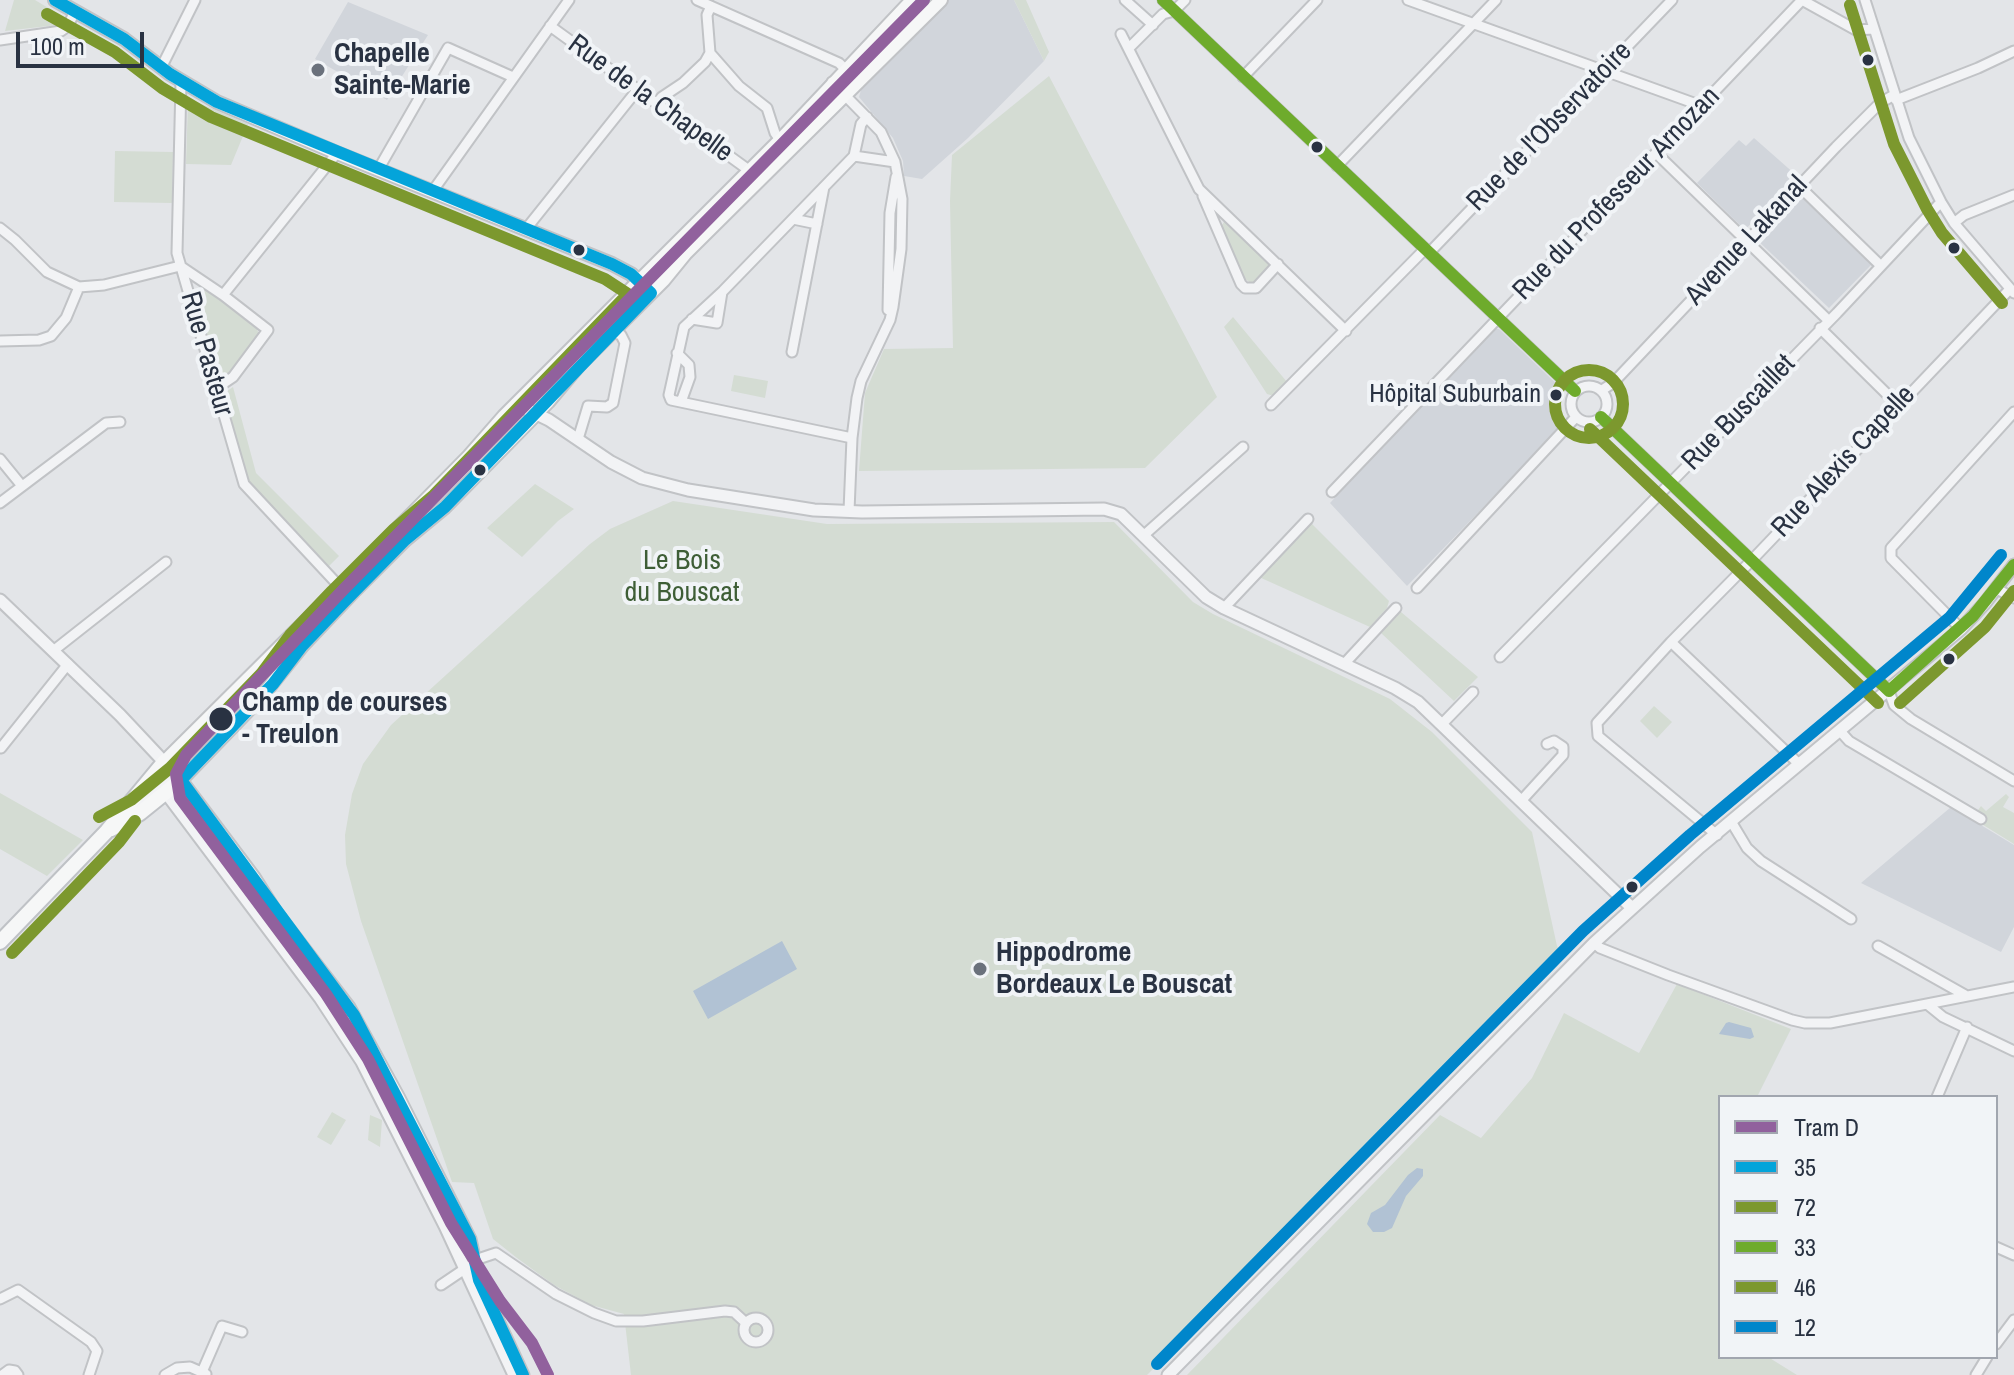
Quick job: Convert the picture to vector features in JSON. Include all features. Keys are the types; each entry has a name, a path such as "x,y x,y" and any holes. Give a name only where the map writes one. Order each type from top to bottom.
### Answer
{"main road":[{"path":"55,0 124,39 181,82 217,102 623,268 651,293"},
{"path":"0,942 107,831 165,761 469,456 638,280 750,171 912,0"},
{"path":"107,831 129,820 181,780 268,690 302,646 355,590 405,540 445,507 763,175 941,0"}],"street":[{"path":"161,68 195,0"},
{"path":"432,192 569,0"},
{"path":"697,0 717,5 832,60 859,83"},
{"path":"1125,0 1153,25"},
{"path":"1163,0 1575,391"},
{"path":"1129,48 1163,14 1174,11 1185,0"},
{"path":"1243,77 1317,0"},
{"path":"1408,0 1702,106"},
{"path":"1337,166 1496,0"},
{"name":"Rue de l'Observatoire","path":"1271,405 1606,71 1672,0"},
{"path":"1802,0 1856,30 1873,29"},
{"name":"Rue du Professeur Arnozan","path":"1332,492 1802,0"},
{"path":"1865,0 1909,138 1941,202 1954,223 2012,291"},
{"path":"657,103 705,62 710,53 707,15 717,5"},
{"path":"0,40 61,31 68,26 75,11"},
{"name":"Rue de la Chapelle","path":"550,26 750,171"},
{"path":"1121,34 1218,226 1241,284 1245,288 1256,288 1278,264"},
{"path":"378,170 448,48 513,77"},
{"name":"Avenue Lakanal","path":"1602,390 1613,383 1880,103 1978,68 2014,51"},
{"path":"710,53 739,86 767,108 780,140"},
{"name":"Rue Pasteur","path":"181,82 177,253 244,484 340,587"},
{"path":"832,82 881,132 895,162 897,174 893,307 861,381 852,438 849,511"},
{"path":"526,229 638,89"},
{"path":"852,438 669,398 684,327 854,156 861,124 867,117"},
{"path":"223,295 337,153"},
{"path":"1656,153 1828,320"},
{"path":"854,156 895,162"},
{"path":"792,352 824,186"},
{"path":"1799,186 1880,265"},
{"path":"1199,189 1346,331"},
{"path":"1954,223 1964,215 2014,195"},
{"name":"Rue Buscaillet","path":"1500,657 1941,202"},
{"path":"793,219 817,224"},
{"path":"0,228 47,272 79,287 104,285 180,266 223,295 268,330 233,377 215,389"},
{"path":"0,341 39,340 51,336 66,318 79,287"},
{"path":"692,319 717,323 723,291"},
{"name":"Rue Alexis Capelle","path":"1717,835 1598,736 1597,723 1898,405 2012,291"},
{"path":"1820,328 1898,405"},
{"path":"578,439 588,406 607,407 613,403 625,343 621,335 612,332"},
{"path":"677,353 689,365 690,377 681,402"},
{"path":"1586,385 1602,390 1607,404 1601,417 1589,422 1576,417 1571,404 1575,391 1586,385"},
{"path":"516,404 537,413 611,462 657,484 814,510 1104,509 1121,514 1206,597 1407,694 1632,908"},
{"path":"1961,629 1891,558 1891,548 2014,412"},
{"path":"1417,588 1576,417"},
{"path":"1601,417 1889,691 1894,705 1911,719 2014,781"},
{"path":"0,503 106,423 120,422"},
{"path":"1143,536 1243,447"},
{"path":"0,459 22,486"},
{"path":"1224,608 1308,519"},
{"path":"53,651 166,562"},
{"path":"1168,1375 1594,943 1799,764 1961,629 2014,565"},
{"path":"1997,589 2014,598"},
{"path":"0,600 165,761 344,1000 406,1111 470,1239 470,1266 514,1375"},
{"path":"1345,663 1396,608"},
{"path":"1671,642 1799,764"},
{"path":"1,748 68,664"},
{"path":"1442,724 1473,692"},
{"path":"1840,731 1849,741 1981,819"},
{"path":"1521,801 1563,755 1563,747 1554,741 1547,744"},
{"path":"165,761 166,793 330,1012 385,1105 482,1289 523,1375"},
{"path":"129,820 157,785 165,761"},
{"path":"1732,823 1747,848 1761,861 1851,919"},
{"path":"1594,943 1600,948 1792,1020 1830,1023 2014,987"},
{"path":"1878,946 1965,995"},
{"path":"330,1012 344,1000"},
{"path":"1927,1004 1943,1017 2014,1051"},
{"path":"1938,1095 1967,1027"},
{"path":"441,1285 488,1255 499,1254 536,1282 576,1305 616,1321 643,1321 725,1311 734,1312 746,1323"},
{"path":"0,1299 18,1290 91,1342 97,1351 89,1375"},
{"path":"1998,1341 2014,1320"},
{"path":"165,1375 177,1368 190,1367 205,1374 222,1326 242,1332"},
{"path":"2,1375 9,1370 18,1375"}],"shaded area":[{"path":"946,0 1014,0 1044,61 968,138 922,179 904,176 903,161 893,138 859,97 871,77"},
{"path":"348,2 428,35 387,100 315,59"},
{"path":"1754,138 1796,175 1745,230 1697,183 1739,140 1746,146"},
{"path":"1799,192 1871,265 1829,308 1755,238"},
{"path":"1493,329 1499,329 1562,389 1557,409 1563,425 1407,586 1330,503"},
{"path":"1951,807 2014,845 2014,927 2001,952 1861,883"}],"green space":[{"path":"14,0 35,0 55,12 57,25 5,31"},
{"path":"1014,0 1026,0 1049,52 1044,61"},
{"path":"1049,76 1217,397 1145,468 859,471 865,393 884,349 953,348 952,155"},
{"path":"192,100 248,124 231,165 186,164 188,102"},
{"path":"115,151 173,152 172,203 114,202"},
{"path":"1224,222 1228,222 1269,262 1267,270 1256,281 1251,283 1242,277 1223,230"},
{"path":"203,286 256,327 259,334 225,379 216,376 193,298 194,291"},
{"path":"1233,317 1287,382 1274,396 1267,394 1224,327"},
{"path":"734,375 768,381 765,398 731,391"},
{"path":"233,387 256,473 339,556 328,567 249,482 223,394"},
{"path":"535,484 574,509 522,557 487,528"},
{"name":"Hippodrome Bordeaux Le Bouscat","path":"673,501 827,524 1114,522 1193,602 1390,699 1432,732 1532,832 1557,946 1564,958 1147,1375 631,1375 624,1314 591,1305 554,1285 517,1258 493,1239 474,1183 452,1182 361,921 346,864 345,835 352,794 363,764 391,725 590,544 610,529"},
{"path":"1311,523 1389,601 1387,608 1370,627 1259,577"},
{"path":"1401,612 1478,677 1454,701 1381,633"},
{"path":"1654,706 1672,722 1657,738 1640,721"},
{"path":"0,793 83,840 47,876 0,849"},
{"path":"2006,794 2009,797 2003,807 2014,813 2014,844 1980,823 1983,817 1976,813 1981,806 1986,811"},
{"path":"191,803 330,988 322,993 184,808"},
{"path":"1677,984 1791,1029 1758,1095 1718,1095 1718,1359 1771,1359 1797,1375 1187,1375 1440,1115 1481,1138 1532,1078 1564,1013 1639,1053"},
{"path":"352,1020 459,1224 452,1228 381,1086 345,1025"},
{"path":"332,1112 346,1120 331,1145 317,1137"},
{"path":"370,1115 382,1120 380,1147 368,1140"}],"water":[{"path":"782,941 797,969 708,1019 693,991"},
{"path":"1729,1022 1751,1028 1754,1037 1719,1034"},
{"path":"1417,1168 1423,1169 1423,1176 1406,1196 1392,1228 1373,1232 1367,1224 1371,1213 1385,1205"}],"tram line":[{"name":"D","path":"548,1375 532,1343 500,1301 451,1223 368,1059 326,994 180,798 176,774 186,755 343,590 924,0"}],"transit line":[{"name":"35","path":"55,0 124,39 170,74 217,102 612,264 631,274 651,293 445,507 405,540 344,602 302,646 273,684 181,780 354,1015 470,1239 479,1280 523,1375"},
{"name":"33","path":"1163,0 1575,391"},
{"name":"46","path":"1850,5 1894,144 1927,209 1942,233 2002,303"},
{"name":"72","path":"47,14 115,52 162,88 211,117 605,279 628,294 434,495 394,529 332,591 290,635 261,674 170,768 131,800 99,817"},
{"name":"46","path":"1596,370 1617,385 1623,404 1621,417 1613,428 1596,438 1582,438 1565,428 1557,417 1555,397 1565,380 1576,372 1596,370"},
{"name":"33","path":"1601,417 1889,691"},
{"name":"46","path":"1590,429 1878,703"},
{"name":"12","path":"1157,1364 1583,931 1690,835 1950,617 2001,555"},
{"name":"33","path":"1889,691 1973,616 2014,565"},
{"name":"46","path":"1900,703 1985,627 2014,591"},
{"name":"72","path":"12,953 119,842 135,821"}],"place":[{"name":"Chapelle Sainte-Marie","path":"318,70"},
{"name":"Hôpital Suburbain","path":"1556,395"},
{"name":"Champ de courses - Treulon","path":"221,719"},
{"name":"Hippodrome Bordeaux Le Bouscat","path":"980,969"}],"park label":[{"name":"Le Bois du Bouscat","path":"682,577"}]}
